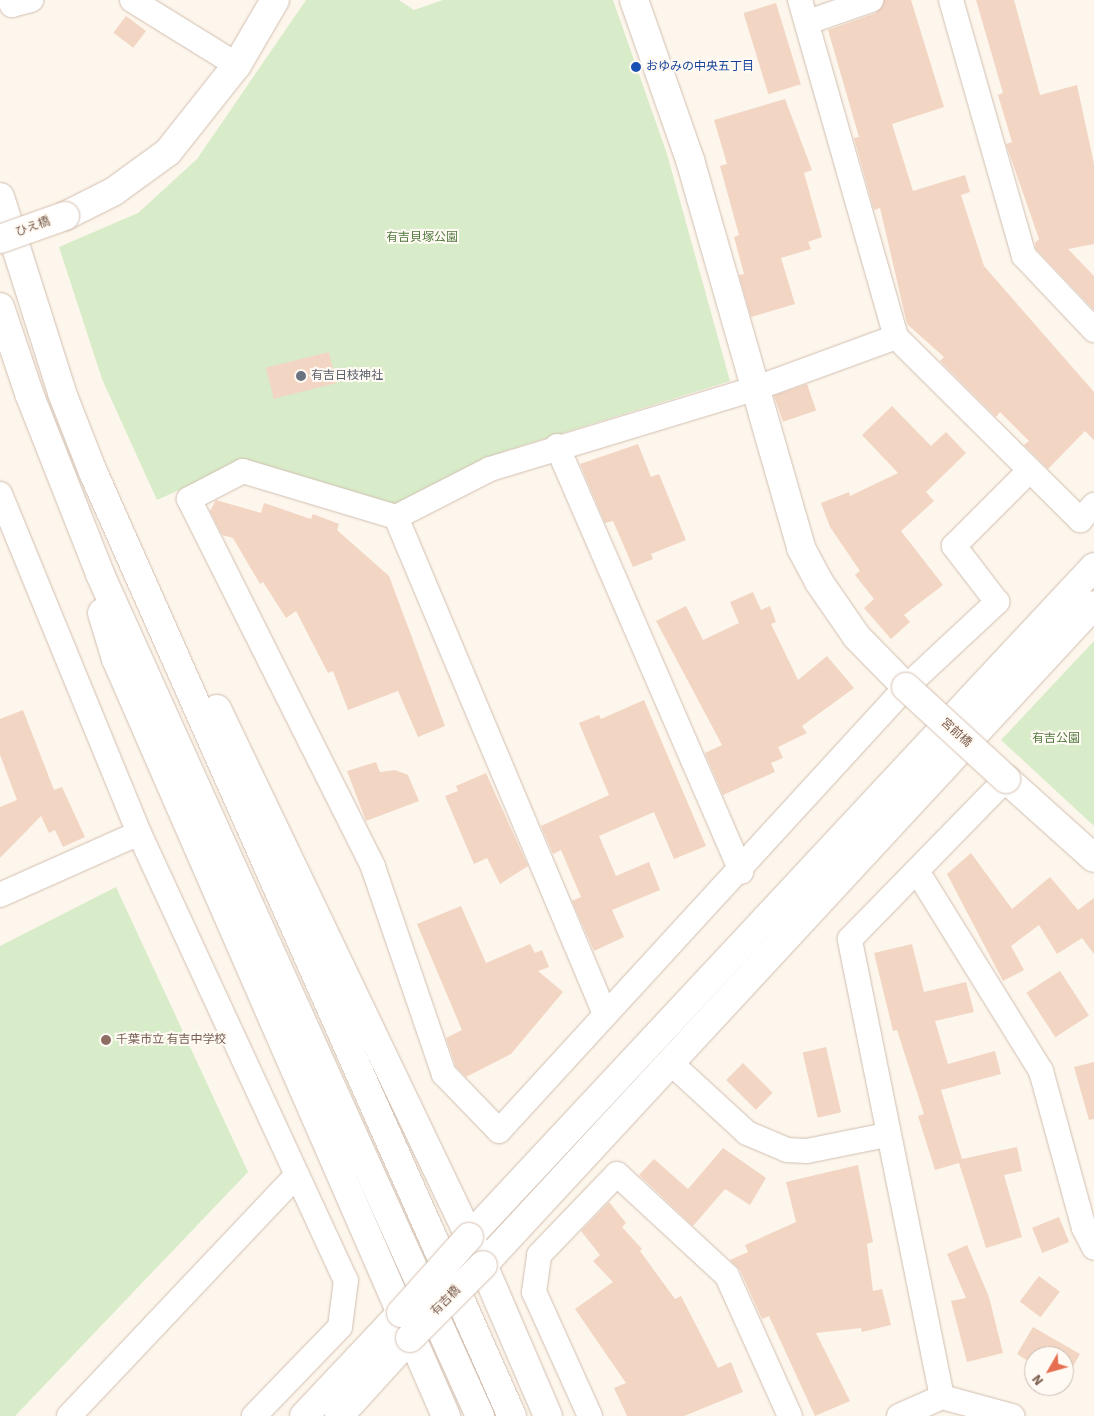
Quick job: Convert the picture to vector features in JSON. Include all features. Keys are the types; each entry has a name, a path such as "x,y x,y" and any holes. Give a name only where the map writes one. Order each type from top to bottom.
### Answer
{"street":[{"path":"12,0 12,5 31,0"},
{"path":"132,0 237,65"},
{"name":"ひえ橋","path":"0,239 65,216 113,192 168,152 237,65 275,0"},
{"name":"宮前橋","path":"634,0 690,160 757,388 801,548 846,623 906,688 1094,858"},
{"path":"800,0 808,22 896,337 1028,472 1080,520 1094,505"},
{"path":"808,22 871,0"},
{"path":"952,0 1024,256 1094,330"},
{"path":"0,197 62,393 148,600 512,1416"},
{"path":"0,307 30,396 100,574 480,1416"},
{"path":"896,337 757,388 557,446 490,469 396,517 243,471 188,499 373,867 444,1074 499,1132 605,1014 741,872 906,688 996,602 954,546 1028,472"},
{"path":"557,446 741,872"},
{"path":"0,494 139,833 296,1176 346,1280 340,1327 254,1416"},
{"path":"396,517 605,1014"},
{"name":"有吉橋","path":"405,1326 469,1237 1094,567"},
{"path":"100,574 102,613 116,659 405,1326 446,1416"},
{"path":"148,600 215,705 469,1237 548,1416"},
{"name":"有吉橋","path":"405,1326 482,1265 672,1064 1094,605"},
{"path":"942,1397 886,1135 850,939 1006,779"},
{"path":"0,895 139,833"},
{"path":"917,871 1041,1071 1084,1228 1094,1248"},
{"path":"672,1064 747,1133 787,1150 807,1151 886,1135"},
{"path":"590,1416 534,1292 539,1255 617,1174 727,1276 790,1416"},
{"path":"69,1416 296,1176"},
{"path":"304,1416 405,1326"},
{"path":"339,1416 405,1326"},
{"path":"899,1416 942,1397 1012,1416"}],"green space":[{"name":"有吉貝塚公園","path":"306,0 399,0 414,10 443,0 613,0 667,154 730,381 505,451 388,510 244,461 157,500 102,379 59,247 138,213 197,159"},
{"name":"有吉公園","path":"1094,641 1094,826 1001,740"},
{"name":"千葉市立 有吉中学校","path":"116,887 248,1172 15,1416 0,1416 0,946"}],"building":[{"path":"884,0 911,0 944,107 892,124 913,191 965,175 970,192 961,195 984,266 1094,392 1094,440 1085,431 1048,469 1024,445 1029,441 1000,412 996,417 940,361 944,357 907,324 880,208 874,210 854,138 859,137 828,30 876,13"},
{"path":"976,0 1014,0 1040,95 1077,85 1094,164 1094,244 1068,249 1094,276 1094,310 1036,249 1035,243 1039,239 1006,144 1012,142 998,95 1003,93"},
{"path":"776,3 801,84 768,94 743,13"},
{"path":"126,16 146,31 133,48 113,33"},
{"path":"785,99 812,170 804,173 822,237 808,242 811,249 781,258 795,304 751,317 739,275 744,274 734,237 739,235 720,166 727,164 714,120"},
{"name":"有吉日枝神社","path":"329,352 337,383 274,399 266,368"},
{"path":"807,384 816,410 783,422 774,395"},
{"path":"892,406 931,446 946,432 966,453 926,492 934,501 901,531 943,585 904,615 910,622 891,639 864,608 874,599 855,575 860,571 830,527 821,503 849,492 850,496 898,473 862,435"},
{"path":"638,444 651,477 659,474 686,540 651,554 653,559 633,567 613,521 605,523 580,464"},
{"path":"216,500 261,513 264,503 311,519 313,514 339,524 337,530 389,576 445,726 418,737 398,691 348,710 333,671 328,673 296,611 286,618 263,582 260,584 233,538 222,535 210,511"},
{"path":"753,592 761,610 770,606 776,622 771,624 798,680 827,656 854,688 802,726 807,733 778,747 783,758 771,763 775,772 723,795 705,753 722,745 656,621 686,606 703,640 739,623 730,602"},
{"path":"644,700 706,846 674,859 654,812 599,836 616,876 649,862 660,890 612,910 624,937 594,951 572,901 581,897 561,850 553,854 541,826 609,795 579,723 599,715 601,719"},
{"path":"23,710 54,790 62,787 85,837 63,847 55,830 49,833 41,816 0,858 0,807 17,800 0,755 0,719"},
{"path":"376,762 380,772 395,770 408,775 419,801 366,821 347,771"},
{"path":"486,773 528,866 500,884 487,858 474,864 445,796 458,791 456,786"},
{"path":"971,853 1012,909 1050,877 1078,910 1094,898 1094,954 1082,938 1057,954 1039,925 1011,946 1024,970 1003,981 947,874"},
{"path":"461,906 486,963 530,944 535,953 542,950 549,967 538,971 563,992 511,1054 466,1077 456,1067 446,1038 462,1030 417,924"},
{"path":"912,944 924,992 966,982 974,1012 935,1021 948,1064 995,1051 1001,1074 941,1090 962,1159 1017,1147 1022,1171 1004,1175 1022,1237 986,1248 959,1163 935,1170 918,1116 924,1114 897,1030 893,1031 874,953"},
{"path":"1060,971 1089,1015 1055,1037 1026,993"},
{"path":"826,1047 841,1112 818,1118 803,1052"},
{"path":"1094,1062 1094,1119 1089,1120 1074,1067"},
{"path":"743,1063 773,1093 756,1110 726,1080"},
{"path":"723,1148 766,1178 750,1205 725,1189 693,1226 639,1175 654,1159 688,1189"},
{"path":"858,1165 873,1242 867,1244 873,1291 882,1289 891,1325 862,1332 861,1328 816,1333 850,1401 815,1416 769,1316 762,1319 740,1270 730,1260 748,1252 745,1245 796,1222 786,1182"},
{"path":"609,1202 626,1223 622,1227 642,1249 640,1251 675,1299 681,1296 718,1368 731,1362 743,1392 684,1416 627,1416 614,1388 626,1383 575,1309 613,1282 593,1261 600,1255 581,1231"},
{"path":"1059,1217 1069,1242 1042,1253 1032,1228"},
{"path":"967,1245 989,1297 1003,1353 967,1362 951,1301 966,1298 947,1254"},
{"path":"1039,1276 1060,1292 1041,1317 1020,1302"},
{"path":"1033,1327 1066,1346 1024,1346 1024,1359 1017,1354"},
{"path":"1074,1351 1080,1354 1074,1364"}],"place":[{"name":"おゆみの中央五丁目","path":"636,67"},
{"name":"有吉日枝神社","path":"301,376"},
{"name":"千葉市立 有吉中学校","path":"106,1040"}]}
